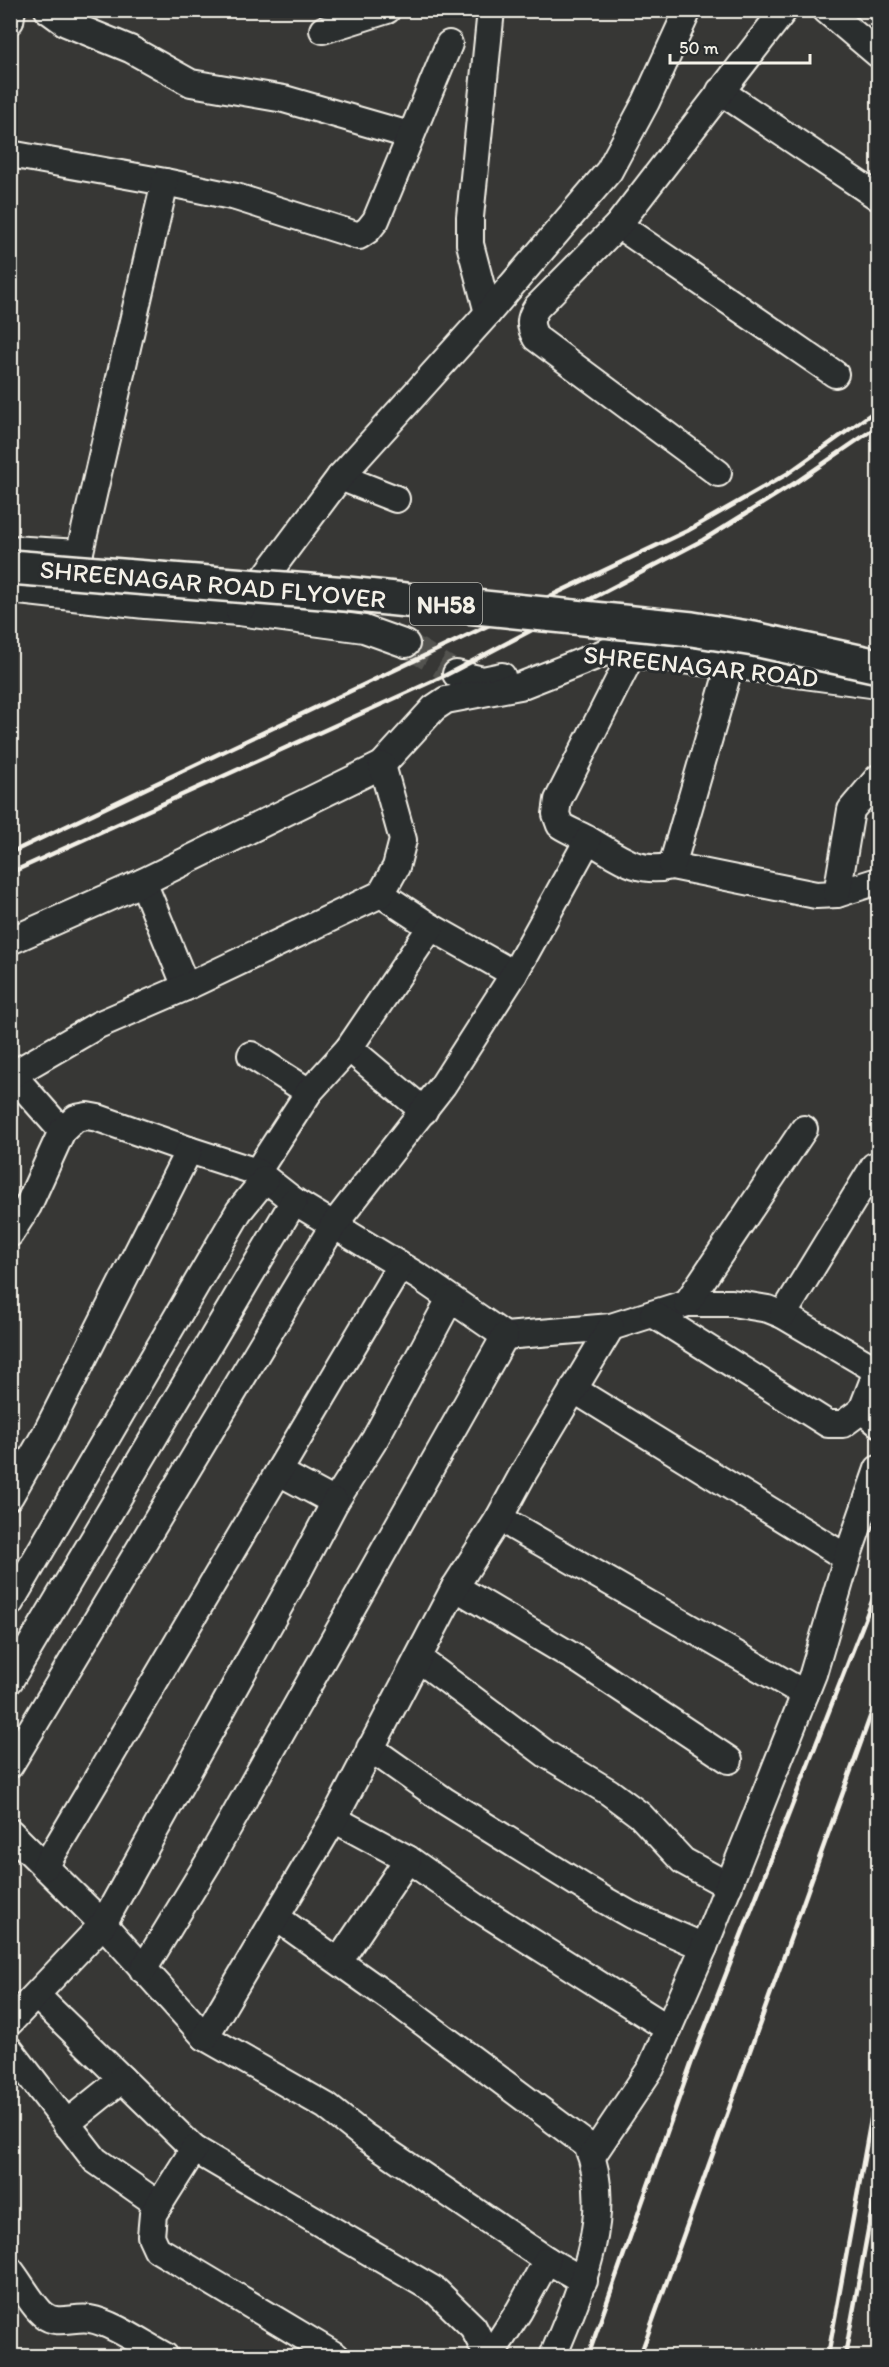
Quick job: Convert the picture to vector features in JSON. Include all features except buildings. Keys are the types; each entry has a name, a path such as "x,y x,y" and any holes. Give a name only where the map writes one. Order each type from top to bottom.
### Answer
{"highway":[{"name":"SHREENAGAR ROAD FLYOVER","path":"10,567 416,601 692,629 754,639 879,666"}],"street":[{"path":"10,21 12,10"},
{"path":"48,10 66,23 130,50 191,83 284,99 409,135"},
{"path":"323,30 387,10"},
{"path":"488,313 470,244 470,217 491,10"},
{"path":"718,473 536,338 530,326 531,316 537,307 618,225 784,10"},
{"path":"826,10 879,54"},
{"path":"239,612 340,477 488,313 609,171 646,102 680,15"},
{"path":"10,154 236,197 359,236 376,220 409,135 449,44"},
{"path":"720,91 879,197"},
{"path":"70,595 165,182"},
{"path":"618,225 835,374"},
{"path":"340,477 396,499"},
{"path":"10,549 80,553"},
{"path":"10,590 145,605 239,612 364,629 406,644"},
{"path":"10,942 143,882 382,765 434,708 446,700 520,686 606,652"},
{"name":"SHREENAGAR ROAD","path":"456,674 483,680 506,675 561,653 606,652 730,665 879,686"},
{"path":"632,654 558,800 556,814 560,825 621,861 645,868 659,869 672,866 816,895 837,894 879,881"},
{"path":"672,866 730,665"},
{"path":"62,1131 11,1074 98,1025 186,987 381,894 396,867 403,840 382,765"},
{"path":"837,894 851,810 879,778"},
{"path":"10,1765 333,1226 424,1111 514,974 588,840"},
{"path":"143,882 186,987"},
{"path":"381,894 430,927 514,974"},
{"path":"10,1603 309,1092 349,1048 430,927"},
{"path":"349,1048 424,1111"},
{"path":"250,1055 309,1092"},
{"path":"10,1234 19,1209 62,1131 76,1118 99,1118 261,1175 294,1201 400,1266 505,1336 611,1327 687,1303 732,1303 768,1309 783,1315 873,1368 871,1416 843,1424 828,1424 653,1314"},
{"path":"687,1303 804,1129"},
{"path":"10,1496 46,1433 189,1150"},
{"path":"783,1315 874,1166"},
{"path":"10,1680 294,1201"},
{"path":"45,1868 400,1266"},
{"path":"10,2022 103,1924 291,1586 335,1502 375,1439 450,1299"},
{"path":"205,2037 334,1819 455,1587 499,1518 611,1327"},
{"path":"143,1970 208,1863 505,1336"},
{"path":"573,1389 847,1558"},
{"path":"592,2156 651,2068 704,1947 813,1674 847,1558 879,1469"},
{"path":"279,1472 335,1502"},
{"path":"499,1518 805,1694"},
{"path":"455,1587 580,1661 729,1760"},
{"path":"419,1659 546,1754 609,1791 640,1815 683,1861 729,1886"},
{"path":"370,1748 445,1801 601,1898 631,1915 704,1947"},
{"path":"334,1819 408,1859 476,1906 669,2029"},
{"path":"10,1832 103,1924 205,2037 326,2106 364,2136 547,2260 584,2281"},
{"path":"339,1961 408,1859"},
{"path":"277,1918 339,1961 587,2145 596,2170 598,2205 584,2281 553,2356"},
{"path":"37,1996 194,2149 436,2290 473,2327 489,2356 519,2311 547,2260"},
{"path":"10,2050 95,2160 159,2205"},
{"path":"66,2124 122,2079"},
{"path":"194,2149 153,2214 152,2236 157,2249 336,2356"},
{"path":"10,2270 43,2315 63,2321 89,2319 125,2333 165,2356"}],"tunnel":[{"path":"406,644 456,674"}],"railway":[{"path":"10,853 687,531 787,474 878,409"},
{"path":"10,873 446,675 703,540 795,483 878,426"},
{"path":"588,2356 692,2061 878,1586"},
{"path":"640,2356 878,1695"},
{"path":"828,2356 878,2081"},
{"path":"845,2356 878,2176"}]}
